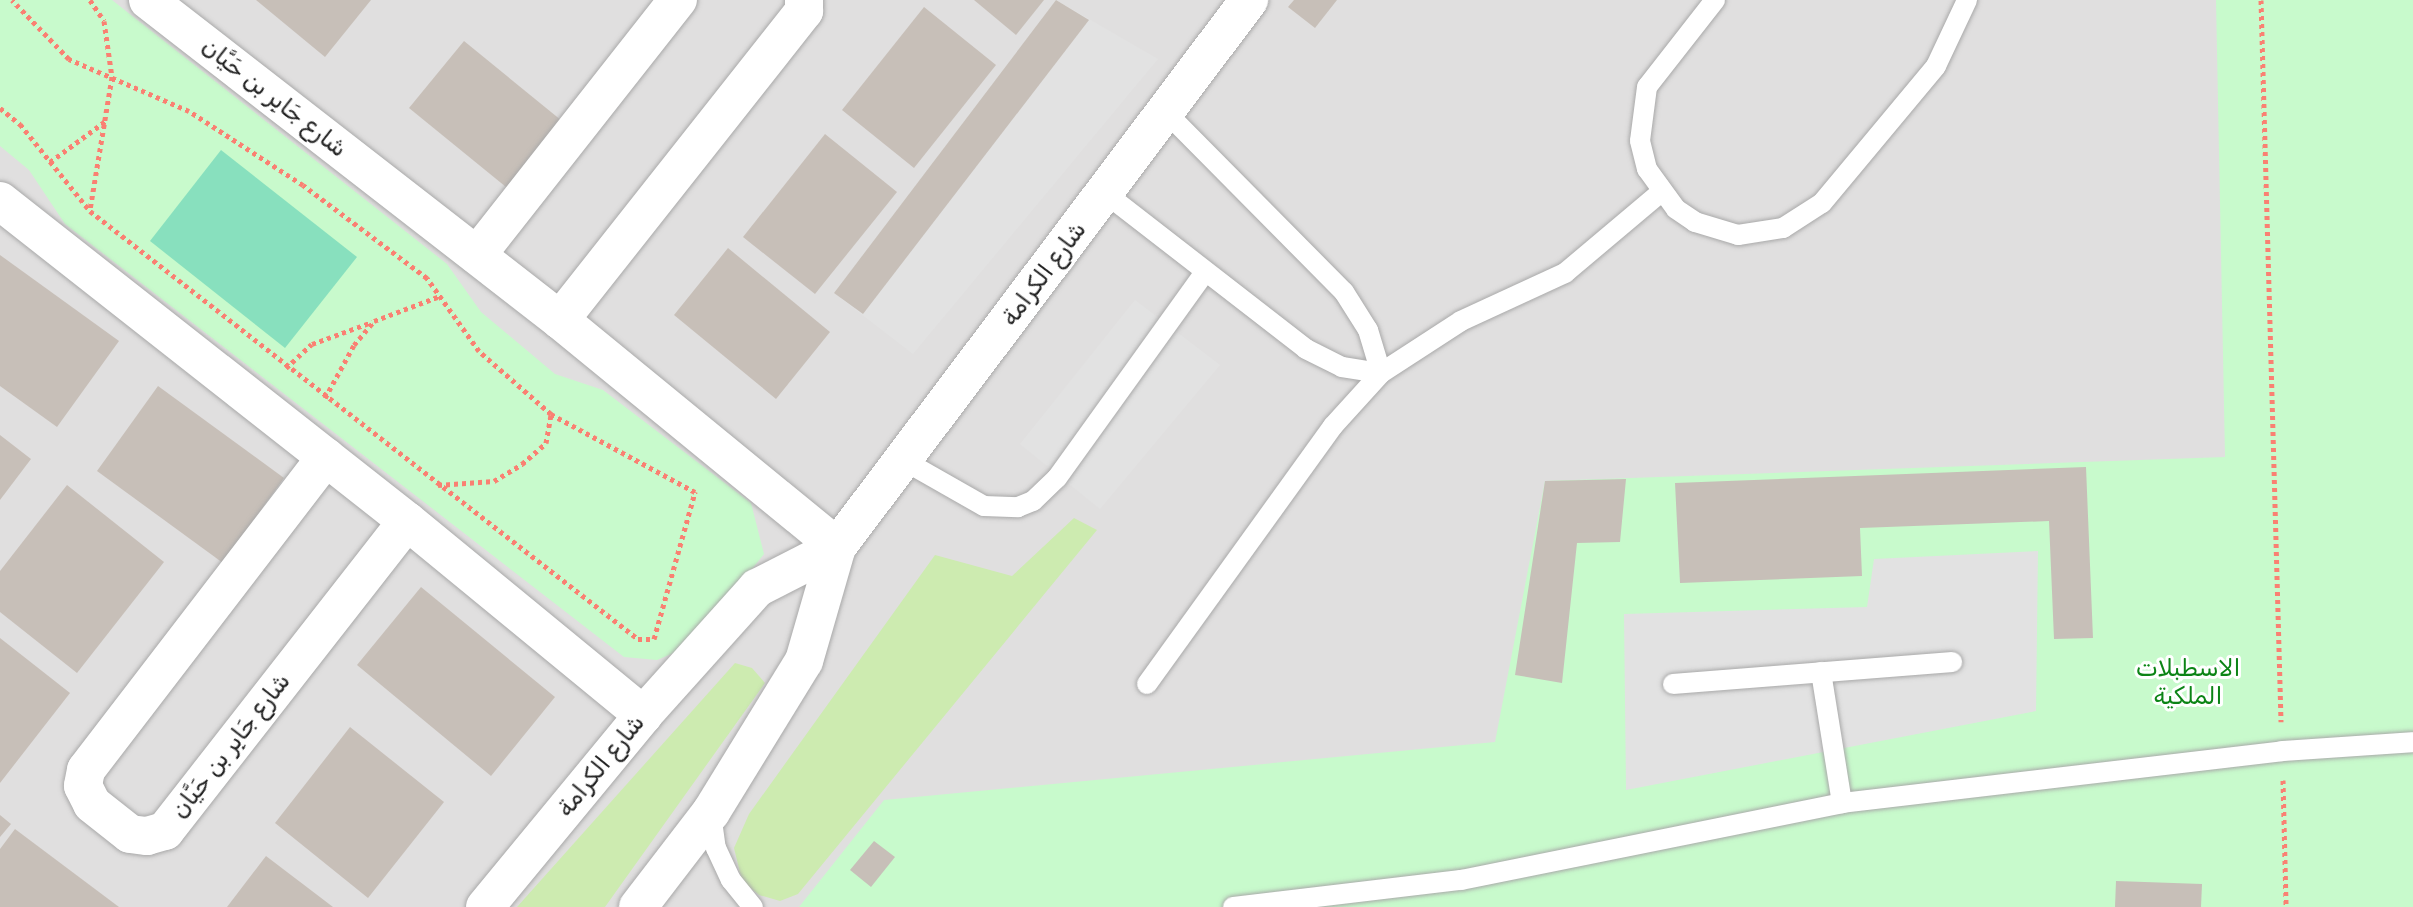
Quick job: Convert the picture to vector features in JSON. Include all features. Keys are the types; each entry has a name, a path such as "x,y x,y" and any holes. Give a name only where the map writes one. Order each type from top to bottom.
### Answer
{"street":[{"name":"شارع جَابِر بن حَيَّان","path":"148,0 560,320 837,547"},
{"path":"477,255 678,0"},
{"path":"560,320 804,11 804,0"},
{"name":"شارع الكرامة","path":"638,907 711,812 804,661 837,547 1252,1"},
{"path":"0,201 407,521 643,715"},
{"name":"شارع جَابِر بن حَيَّان","path":"326,457 86,770 83,786 92,804 130,834 147,836 165,831 407,521"},
{"name":"شارع الكرامة","path":"485,907 643,715 757,588 837,547"}],"lane":[{"path":"1715,0 1647,87 1640,141 1660,193 1695,222 1738,235 1761,234 1804,217 1822,203 1936,66 1967,0"},
{"path":"1166,112 1344,292 1368,330 1381,373"},
{"path":"1105,193 1324,360 1381,373"},
{"path":"1147,684 1333,426 1381,373 1461,321 1565,273 1660,193"},
{"path":"903,460 984,506 1018,507 1033,501 1057,478 1205,272"},
{"path":"1673,684 1952,662"},
{"path":"1821,672 1842,803"},
{"path":"1233,907 1461,880 1842,803 2282,751 2413,742"},
{"path":"711,812 716,848 731,880 753,907"}],"path":[{"path":"0,108 90,211 286,368 638,639 654,639 695,492 551,414 479,351 427,278 303,185 189,111 69,59 12,0"},
{"path":"90,0 104,21 112,77 90,211"},
{"path":"2261,0 2286,907"},
{"path":"50,162 107,119"},
{"path":"286,368 312,344 440,296"},
{"path":"325,398 354,345 374,321"},
{"path":"437,485 494,481 522,464 546,443 551,414"}],"shaded area":[{"path":"0,0 2413,0 2413,907 0,907"},
{"path":"1056,0 1158,59 913,354 834,293"},
{"path":"1135,300 1220,365 1100,509 1020,444"},
{"path":"2038,551 2036,711 1626,790 1624,614 1867,607 1874,559"}],"green space":[{"path":"0,0 112,0 447,264 481,312 555,374 603,390 751,503 764,554 725,603 676,652 657,660 624,657 65,224 29,170 0,146"},
{"name":"الاسطبلات الملكية","path":"2216,0 2413,0 2413,907 799,907 884,800 1495,742 1545,481 2225,457"},
{"path":"221,150 357,257 285,348 150,241"},
{"path":"1074,518 1097,530 798,894 780,901 759,895 742,881 734,848 749,814 935,555 1012,576"},
{"path":"735,663 752,668 765,683 605,907 517,907"}],"building":[{"path":"256,0 371,0 325,57"},
{"path":"974,0 1044,0 1016,35"},
{"path":"1056,0 1089,20 863,314 834,293"},
{"path":"1294,0 1337,0 1315,28 1288,7"},
{"path":"924,7 996,65 914,168 842,110"},
{"path":"464,41 567,125 512,192 409,108"},
{"path":"825,134 897,192 815,294 743,237"},
{"path":"728,248 830,332 776,399 674,315"},
{"path":"0,255 119,341 57,427 0,386"},
{"path":"158,386 284,478 223,563 97,471"},
{"path":"0,435 31,459 0,500"},
{"path":"2086,467 2093,638 2054,639 2049,521 1860,528 1862,576 1680,583 1675,483"},
{"path":"1626,479 1620,542 1577,543 1562,683 1515,675 1545,481"},
{"path":"67,485 164,562 77,673 0,612 0,571"},
{"path":"421,587 555,697 491,776 357,665"},
{"path":"0,638 70,693 0,783"},
{"path":"350,727 444,802 368,898 275,823"},
{"path":"0,815 11,824 0,837"},
{"path":"15,829 119,907 0,907 0,849"},
{"path":"874,841 895,857 871,887 850,870"},
{"path":"266,856 333,907 227,907"},
{"path":"2116,881 2202,884 2201,907 2115,907"}]}
